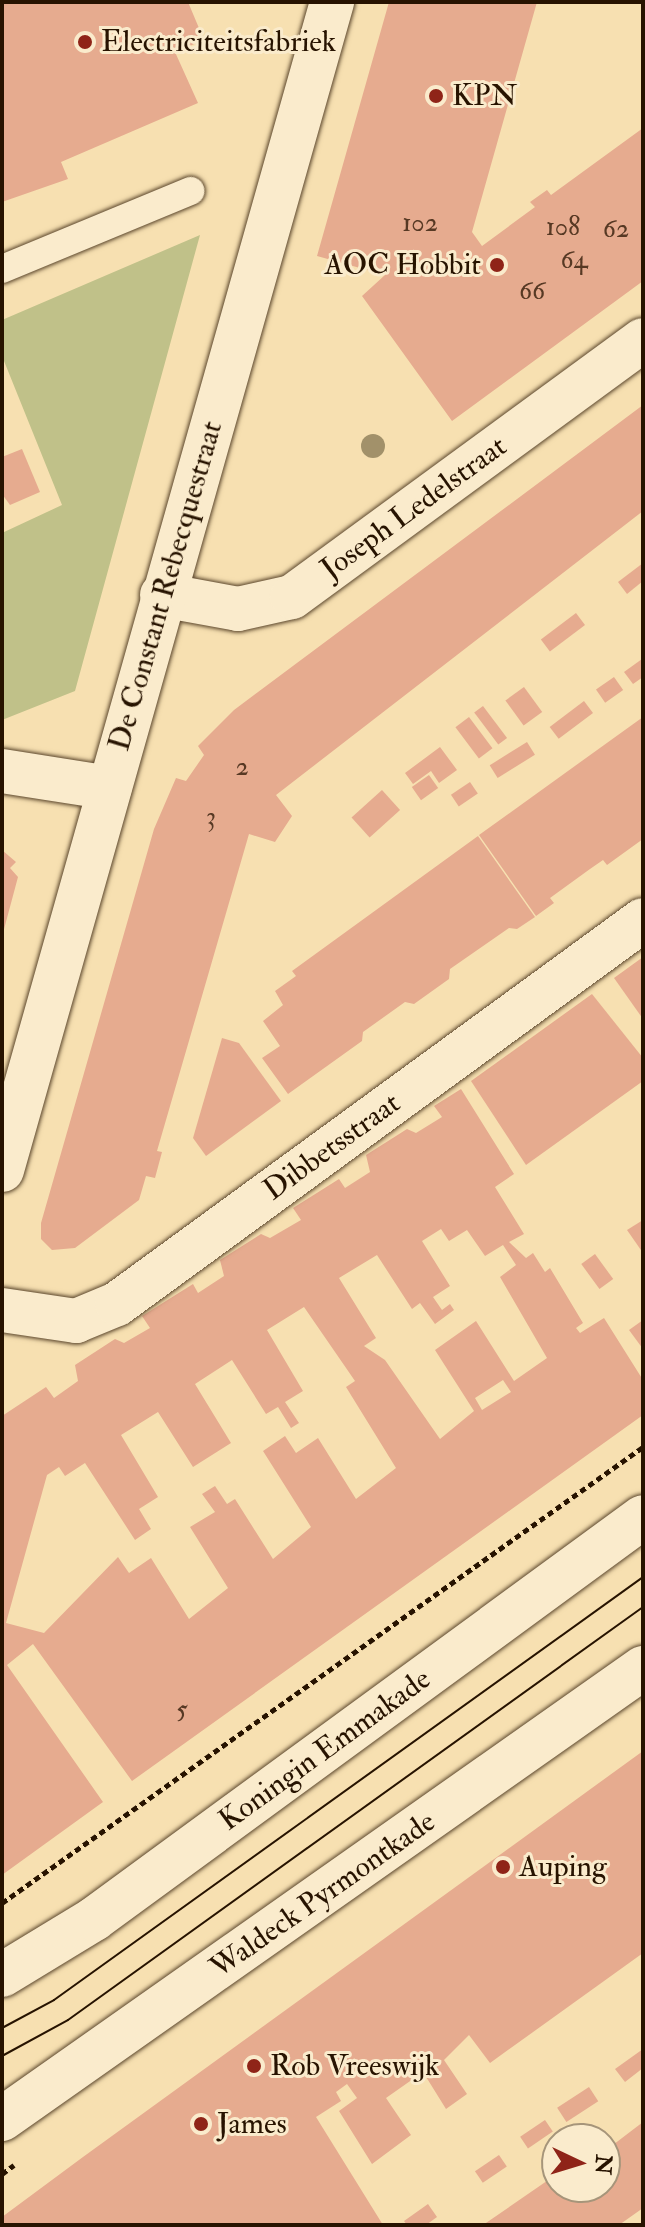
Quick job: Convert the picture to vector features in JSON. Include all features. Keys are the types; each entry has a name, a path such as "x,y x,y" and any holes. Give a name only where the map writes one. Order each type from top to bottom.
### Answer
{"street":[{"name":"De Constant Rebecquestraat","path":"2,1170 332,2"},
{"name":"Joseph Ledelstraat","path":"162,595 238,609 292,597 643,340"},
{"path":"2,771 110,788"},
{"name":"Dibbetsstraat","path":"2,1310 76,1321 117,1304 643,920"},
{"name":"Koningin Emmakade","path":"2,1975 94,1919 643,1517"},
{"name":"Waldeck Pyrmontkade","path":"2,2119 643,1668"}],"lane":[{"path":"2,269 190,191"}],"path":[{"name":"Koningin Emmakade","path":"2,1903 643,1447"}],"green space":[{"path":"200,235 75,691 2,720 2,533 62,505 2,356 2,320"}],"building":[{"path":"2,2 188,2 204,40 175,52 198,103 61,162 68,179 2,202"},
{"path":"389,2 537,2 472,232 482,246 535,207 530,202 547,190 551,195 643,128 643,281 452,421 362,296 385,275 317,256"},
{"path":"643,405 643,511 276,795 292,816 275,842 249,834 157,1151 162,1152 155,1178 146,1176 139,1200 75,1248 52,1250 41,1239 41,1223 154,829 176,778 186,781 204,755 198,746 234,710"},
{"path":"22,449 40,492 10,505 2,494 2,457"},
{"path":"643,563 643,581 627,594 618,582"},
{"path":"576,613 585,625 550,651 541,639"},
{"path":"642,659 643,677 633,684 624,672"},
{"path":"614,677 623,690 605,703 596,690"},
{"path":"524,687 542,712 524,726 505,701"},
{"path":"584,701 593,713 559,739 550,727"},
{"path":"483,706 507,738 498,745 474,713"},
{"path":"469,717 492,748 479,758 455,727"},
{"path":"643,717 643,839 607,865 603,860 590,869 550,898 554,903 536,916 479,835"},
{"path":"527,742 535,755 498,778 490,765"},
{"path":"440,747 457,770 439,783 431,771 413,784 405,773"},
{"path":"429,775 438,788 421,800 412,787"},
{"path":"470,782 478,794 459,806 451,795"},
{"path":"382,790 400,810 370,837 352,817"},
{"path":"478,836 535,917 517,929 509,928 450,969 449,979 414,1004 405,1002 363,1032 362,1041 288,1094 262,1058 280,1046 263,1021 283,1005 275,991 296,976 292,971"},
{"path":"2,850 16,862 10,868 18,877 3,933"},
{"path":"643,957 643,1019 614,978"},
{"path":"592,994 643,1058 643,1081 526,1165 471,1081"},
{"path":"222,1038 239,1043 281,1101 206,1156 193,1138"},
{"path":"461,1089 514,1174 495,1187 524,1234 509,1242 526,1258 533,1253 545,1272 550,1268 583,1323 576,1328 580,1333 604,1318 643,1380 643,1415 132,1781 33,1644 7,1665 103,1802 2,1875 2,1416 46,1387 54,1398 78,1381 75,1365 115,1339 124,1343 150,1328 142,1316 193,1284 198,1293 224,1276 220,1260 261,1234 270,1238 301,1220 293,1208 339,1179 345,1188 370,1172 366,1155 407,1129 416,1133 442,1117 434,1106","holes":["441,1229 449,1241 467,1230 485,1256 503,1245 516,1265 500,1277 547,1358 514,1381 476,1321 435,1350 474,1411 440,1439 385,1360 364,1346 376,1338 339,1278 377,1255 412,1309 420,1303 435,1324 454,1310 450,1304 442,1310 433,1297 450,1286 422,1241","304,1307 355,1381 346,1387 396,1468 356,1499 318,1438 296,1453 285,1436 263,1451 311,1527 273,1559 235,1499 227,1504 215,1486 202,1494 215,1512 190,1527 228,1588 189,1619 151,1558 129,1573 118,1557 44,1633 6,1623 47,1475 59,1467 65,1476 85,1463 135,1540 151,1529 139,1509 158,1497 121,1435 158,1412 193,1467 231,1443 195,1384 232,1360 266,1414 278,1407 291,1428 299,1423 285,1402 303,1391 267,1330","503,1380 511,1392 482,1410 475,1398"]},
{"path":"643,1220 643,1253 627,1230"},
{"path":"595,1254 613,1279 599,1289 581,1264"},
{"path":"643,1320 643,1349 629,1330"},
{"path":"643,1751 643,1953 490,2063 469,2035 444,2060 467,2094 446,2109 423,2072 386,2098 411,2135 372,2164 339,2111 357,2098 347,2084 336,2092 341,2101 316,2117 383,2225 2,2225 2,2217 83,2157"},
{"path":"643,2049 643,2068 625,2082 615,2069"},
{"path":"589,2087 598,2101 566,2122 557,2108"},
{"path":"545,2120 547,2123 541,2123 541,2140 528,2148 520,2137"},
{"path":"643,2122 643,2208 619,2225 483,2225 541,2185 541,2203 621,2203 621,2139"},
{"path":"499,2155 507,2167 483,2183 475,2171"},
{"path":"428,2204 437,2217 426,2225 407,2225 404,2221"}],"tram line":[{"path":"2,2028 54,2000 643,1577"},
{"path":"2,2056 68,2020 643,1607"}],"place":[{"name":"Electriciteitsfabriek","path":"85,42"},
{"name":"KPN","path":"436,96"},
{"name":"AOC Hobbit","path":"497,265"},
{"name":"Auping","path":"503,1867"},
{"name":"Rob Vreeswijk","path":"254,2066"},
{"name":"James","path":"201,2124"}]}
